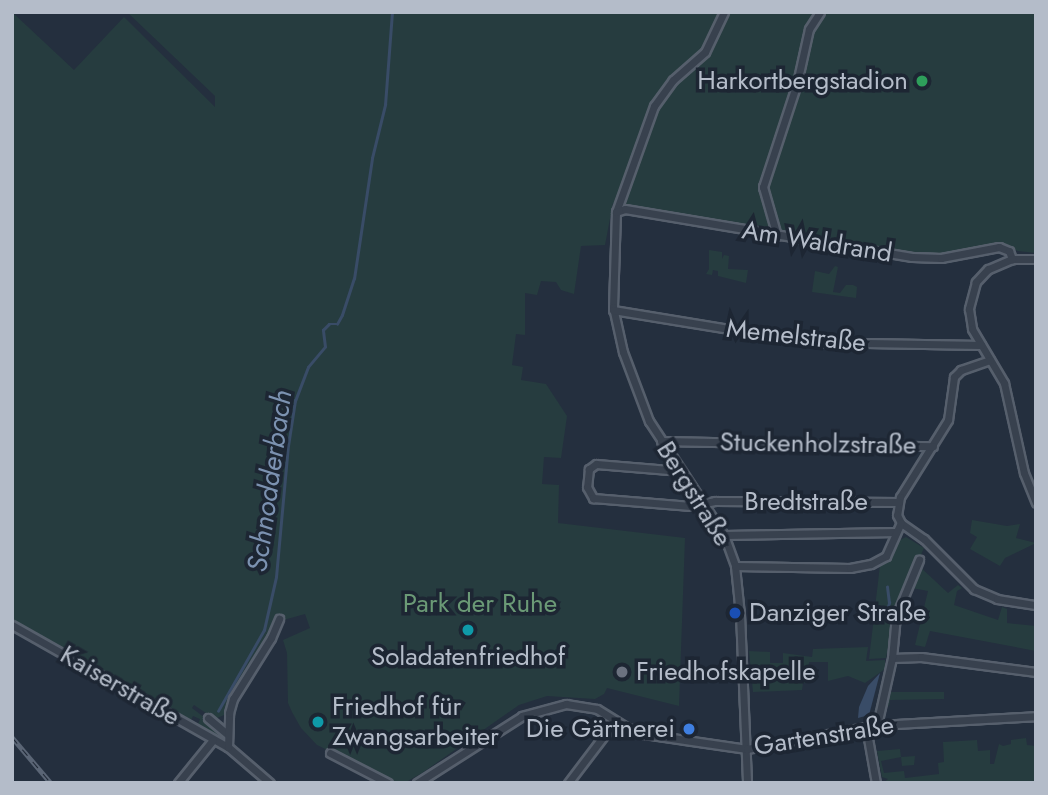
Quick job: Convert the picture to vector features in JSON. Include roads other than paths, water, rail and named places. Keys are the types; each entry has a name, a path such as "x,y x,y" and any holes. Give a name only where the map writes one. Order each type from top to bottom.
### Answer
{"street":[{"name":"Bergstraße","path":"724,12 705,52 673,80 654,106 616,212 613,310 623,352 649,421 724,535 735,566 747,783"},
{"path":"777,236 763,187 797,83 809,29 820,12"},
{"name":"Am Waldrand","path":"616,212 625,209 912,257 941,258 999,247 1009,251 1012,259"},
{"path":"1036,259 1012,259 988,269 973,291 970,314 981,345 1004,383 1024,472 1036,503"},
{"name":"Memelstraße","path":"613,310 809,342 981,345"},
{"path":"990,360 957,372 948,420 899,502 898,515 901,523 924,539 980,593 1036,606"},
{"name":"Stuckenholzstraße","path":"661,441 933,446"},
{"name":"Bredtstraße","path":"681,471 596,464 589,469 589,495 605,499 691,506 703,503 899,502"},
{"path":"735,566 850,568 872,564 886,556 901,523"},
{"path":"724,535 896,532"},
{"path":"877,725 892,659 896,616 919,561"},
{"path":"228,747 227,735 233,699 271,638 279,620"},
{"name":"Kaiserstraße","path":"12,625 228,747 270,783"},
{"path":"892,659 921,657 1036,672"},
{"name":"Gartenstraße","path":"417,783 531,712 579,705 597,709 615,721 644,734 747,749 877,725 1036,716"},
{"path":"208,718 227,735"},
{"path":"568,783 615,721"},
{"path":"866,727 876,783"},
{"path":"178,783 213,740"},
{"path":"330,753 388,783"}],"water":[{"path":"880,673 869,715 858,718 859,707 868,686"}],"waterway":[{"name":"Schnodderbach","path":"218,711 264,630 276,577 288,446 295,401 308,367 325,347 323,330 329,324 337,324 354,279 372,158 385,105 392,12"},
{"path":"885,617 889,603 887,587"}],"railway":[{"path":"12,737 51,783"}],"place":[{"name":"Harkortbergstadion","path":"922,81"},
{"name":"Danziger Straße","path":"735,613"},
{"name":"Soladatenfriedhof","path":"468,630"},
{"name":"Friedhofskapelle","path":"622,672"},
{"name":"Friedhof für Zwangsarbeiter","path":"318,722"},
{"name":"Die Gärtnerei","path":"689,729"}],"park label":[{"name":"Park der Ruhe","path":"480,604"}]}
